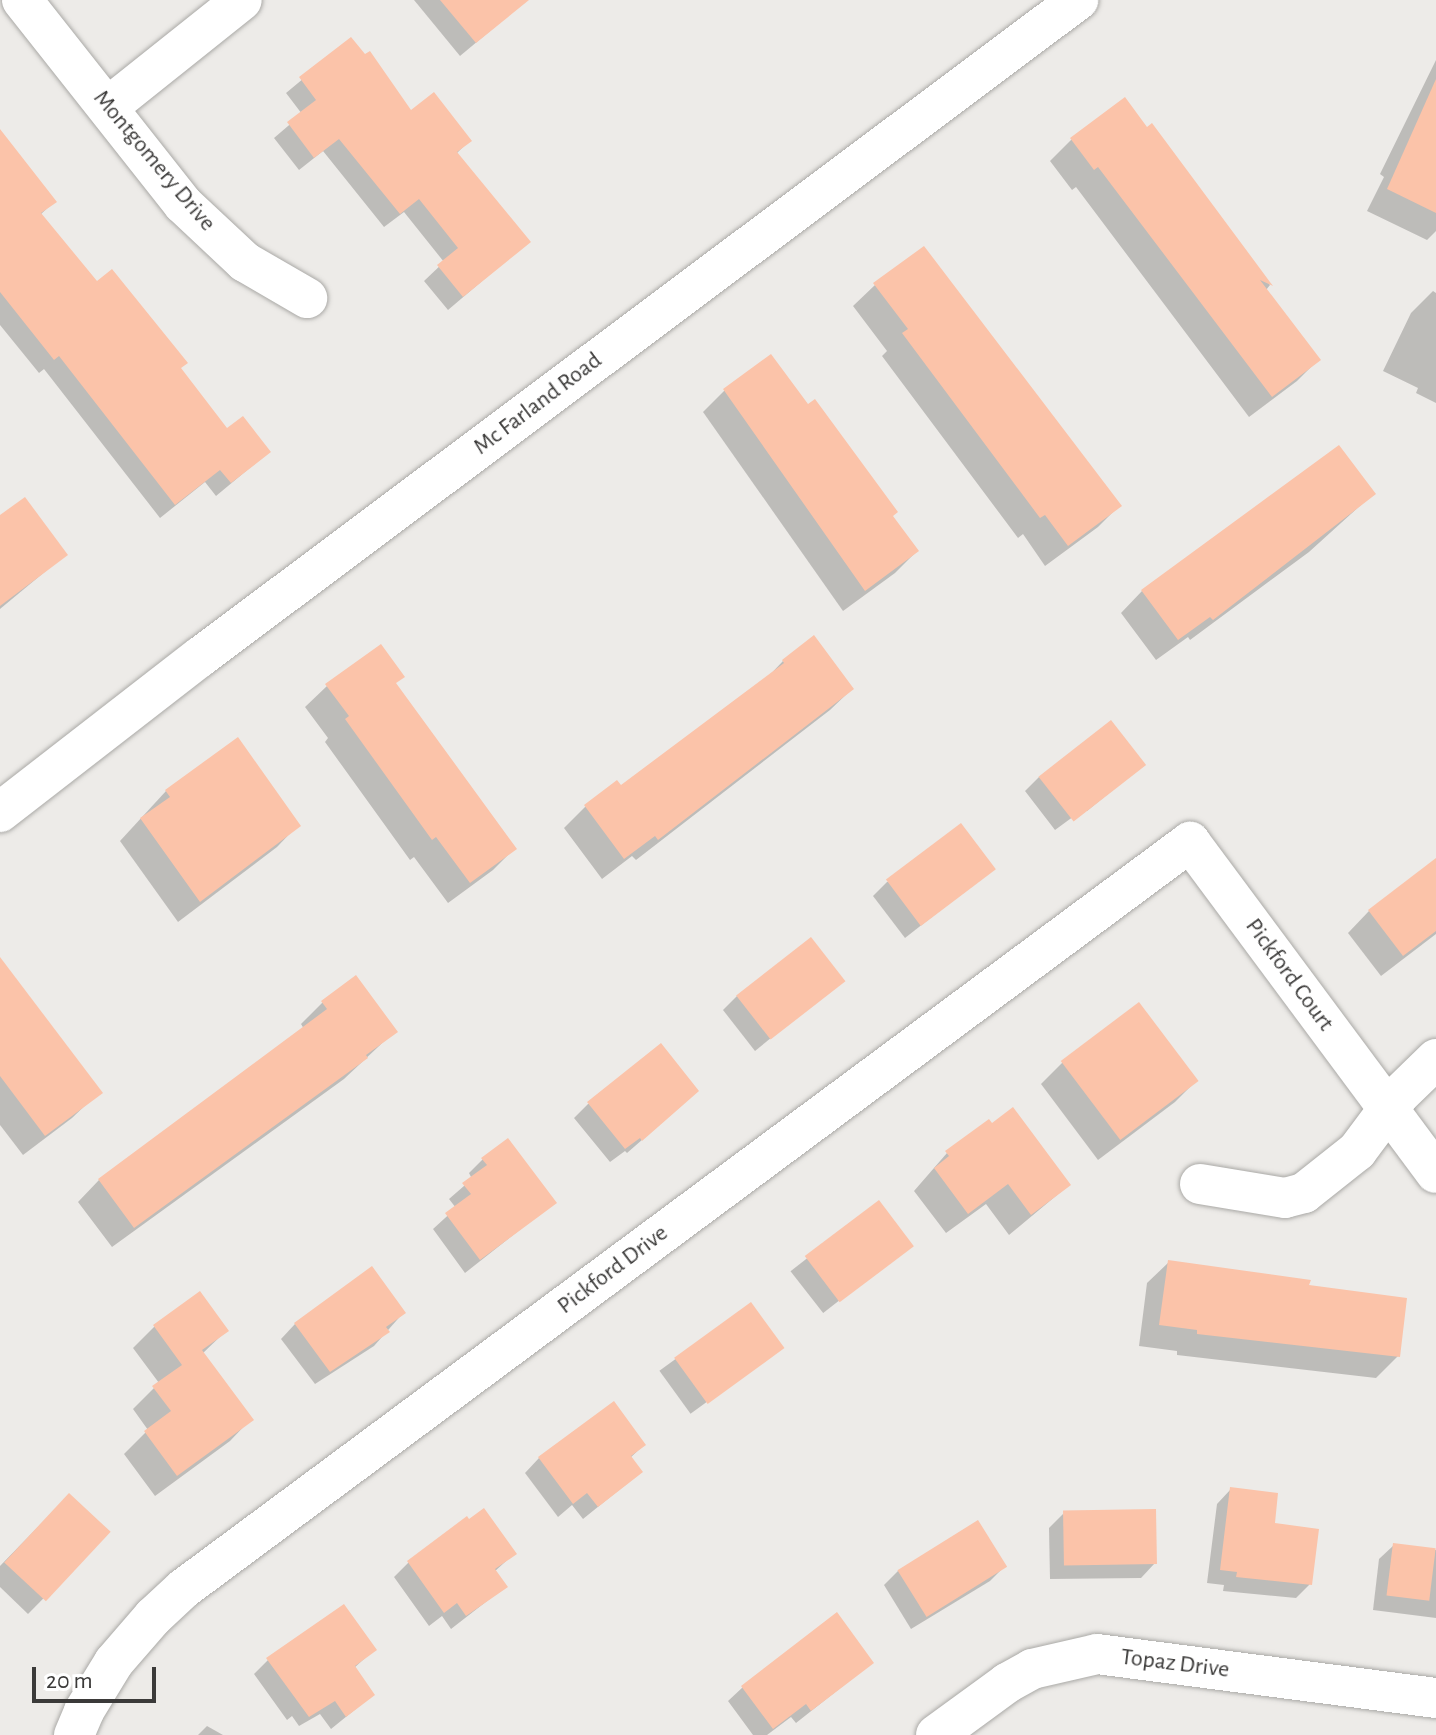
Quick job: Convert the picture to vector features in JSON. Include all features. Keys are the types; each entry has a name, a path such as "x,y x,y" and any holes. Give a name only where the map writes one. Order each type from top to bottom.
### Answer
{"street":[{"name":"Montgomery Drive","path":"22,0 183,204 212,233 269,278 307,298"},
{"path":"108,107 242,0"},
{"name":"Mc Farland Road","path":"0,812 164,684 1078,0"},
{"name":"Pickford Court","path":"1190,842 1436,1173"},
{"name":"Pickford Drive","path":"74,1735 84,1711 119,1655 183,1589 1190,842"},
{"path":"1200,1184 1285,1198 1298,1195 1357,1151 1388,1109 1436,1059"},
{"name":"Topaz Drive","path":"936,1735 1007,1683 1032,1669 1097,1654 1436,1698"}],"building":[{"path":"440,0 529,0 476,43"},
{"path":"351,37 365,54 370,51 411,110 434,92 472,141 457,152 531,242 463,297 437,265 458,248 419,199 400,214 339,139 314,158 287,122 316,100 299,77"},
{"path":"1436,79 1436,213 1387,189"},
{"path":"1125,97 1147,127 1152,123 1273,286 1260,280 1321,360 1272,397 1098,167 1094,170 1070,138"},
{"path":"0,129 57,202 41,213 97,281 112,269 188,363 181,368 227,428 243,416 271,452 231,483 220,470 175,505 59,356 54,360 0,292"},
{"path":"924,246 1122,506 1068,546 1045,515 1040,518 902,333 908,329 873,283"},
{"path":"771,354 808,404 815,399 898,512 893,516 919,551 865,591 723,389"},
{"path":"1339,445 1376,494 1213,620 1210,617 1178,640 1141,590"},
{"path":"25,497 68,555 0,606 0,515"},
{"path":"814,635 854,689 658,840 655,836 624,859 584,805 617,780 621,785 784,663 782,660"},
{"path":"381,644 405,677 396,683 517,849 470,883 436,837 432,840 345,719 349,716 325,684"},
{"path":"1111,720 1146,765 1074,822 1039,777"},
{"path":"238,737 301,826 200,902 140,818 170,797 165,790"},
{"path":"961,823 996,869 921,926 886,880"},
{"path":"1436,858 1436,931 1403,956 1368,910"},
{"path":"811,937 845,981 771,1040 736,995"},
{"path":"0,957 103,1093 45,1136 0,1076"},
{"path":"356,975 398,1032 366,1055 368,1058 134,1228 98,1179 327,1009 321,1001"},
{"path":"1139,1002 1199,1081 1120,1140 1061,1061"},
{"path":"661,1043 699,1091 642,1141 640,1138 625,1149 587,1102"},
{"path":"1013,1107 1071,1185 1031,1215 1008,1184 968,1214 934,1168 949,1156 945,1151 989,1119 992,1123"},
{"path":"508,1138 557,1203 480,1260 445,1213 471,1194 462,1183 487,1165 481,1158"},
{"path":"879,1200 914,1246 840,1302 805,1256"},
{"path":"1168,1260 1311,1280 1309,1285 1407,1298 1400,1357 1197,1334 1197,1330 1159,1325"},
{"path":"372,1266 406,1313 386,1327 390,1332 330,1372 294,1323"},
{"path":"200,1291 229,1331 202,1350 254,1420 177,1476 144,1431 171,1411 152,1386 182,1365 153,1325"},
{"path":"751,1302 785,1348 708,1404 674,1358"},
{"path":"614,1401 646,1445 631,1456 643,1472 598,1507 587,1493 573,1504 538,1457"},
{"path":"1230,1487 1278,1493 1275,1523 1319,1529 1312,1585 1236,1577 1237,1572 1220,1570"},
{"path":"69,1493 111,1532 46,1601 4,1562"},
{"path":"484,1508 517,1554 495,1569 508,1587 466,1616 457,1603 444,1613 407,1561 467,1516 469,1519"},
{"path":"1156,1509 1157,1564 1064,1566 1063,1511"},
{"path":"978,1520 1007,1567 927,1617 897,1570"},
{"path":"1393,1543 1436,1548 1429,1601 1387,1596"},
{"path":"344,1604 377,1650 355,1666 375,1695 346,1717 335,1701 309,1717 266,1658"},
{"path":"837,1612 874,1663 811,1711 806,1704 773,1729 741,1686"}]}
